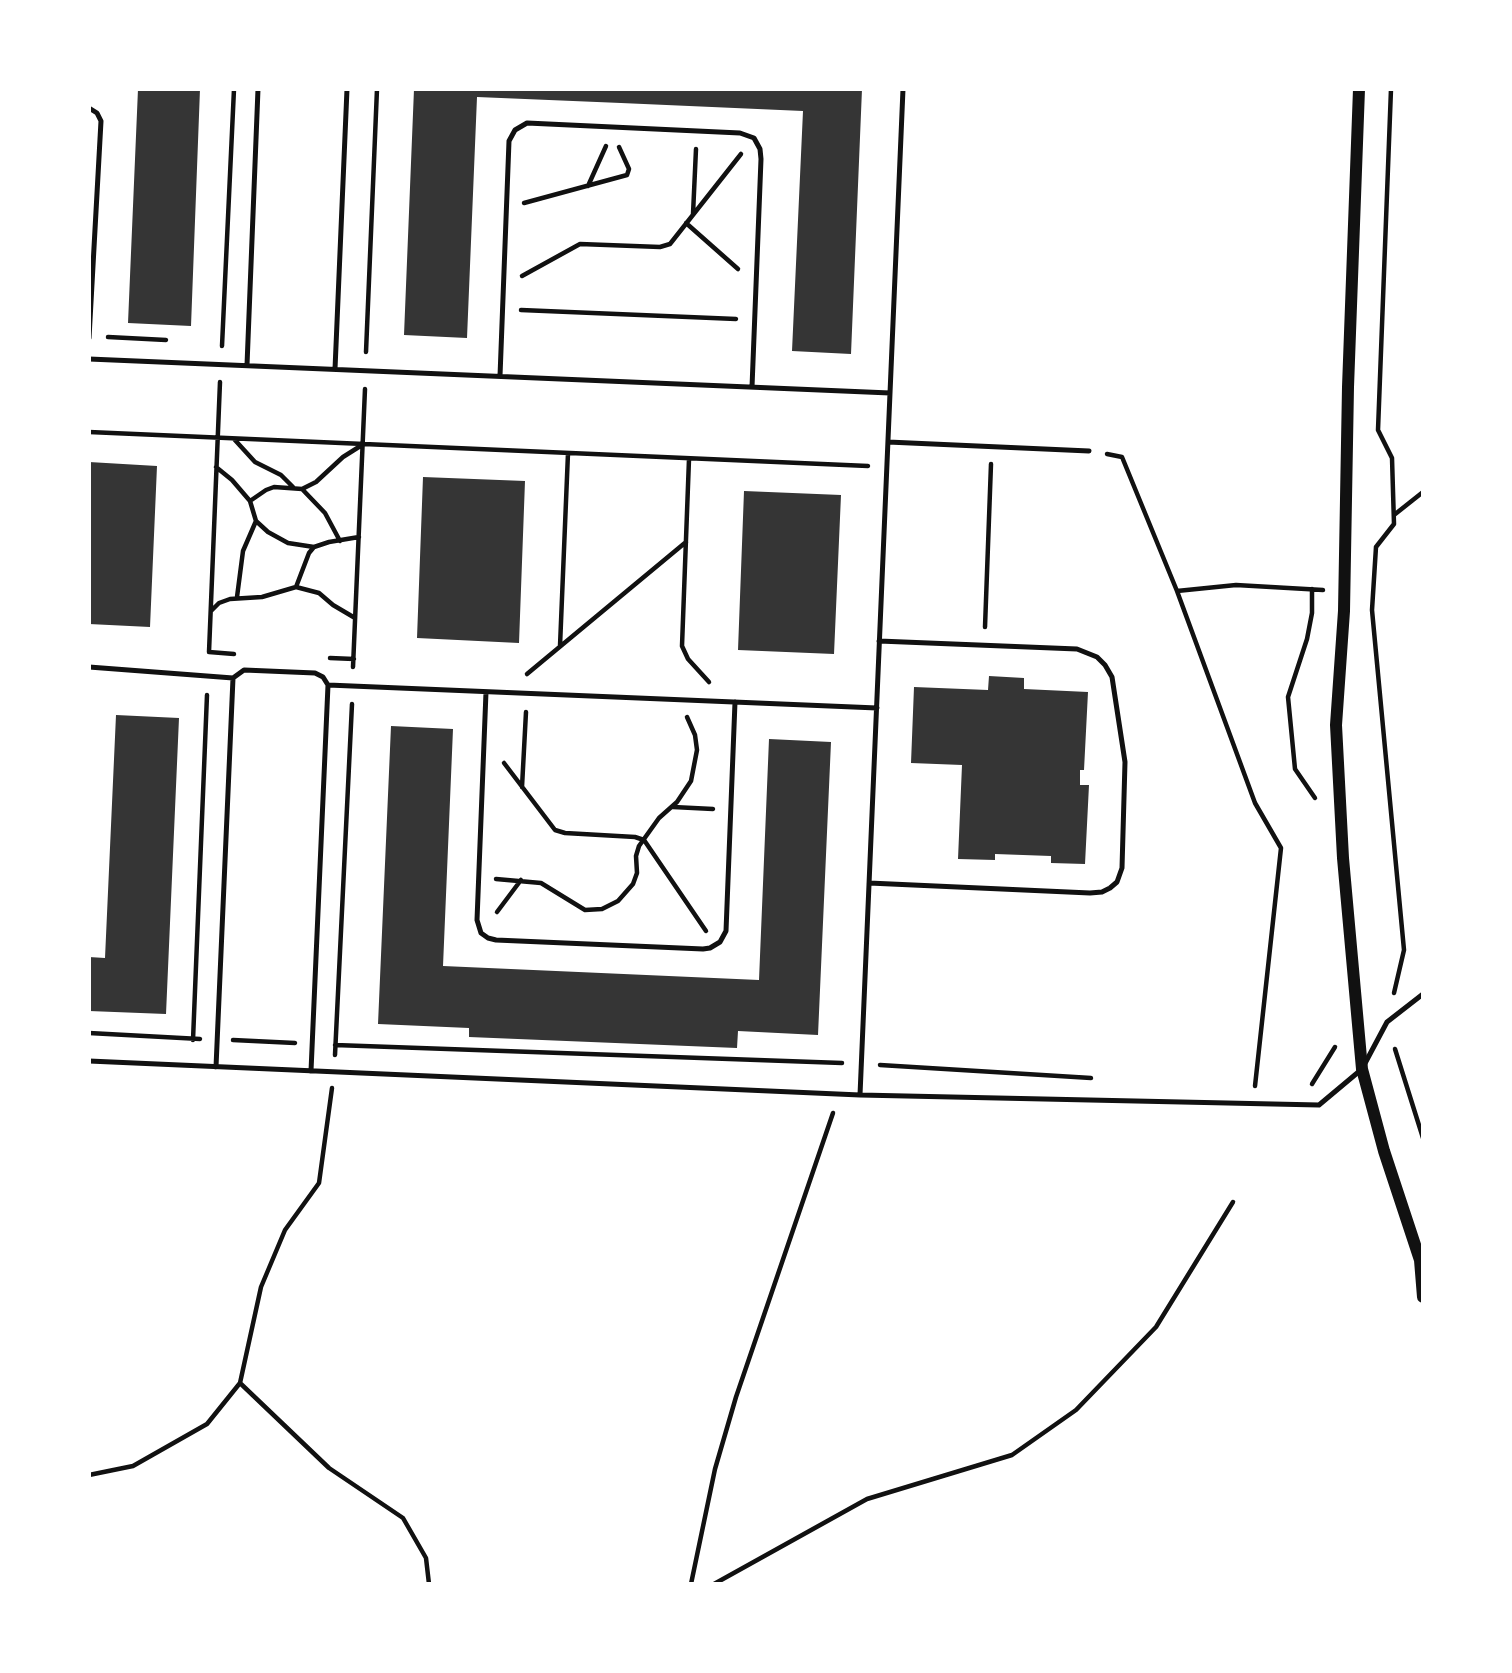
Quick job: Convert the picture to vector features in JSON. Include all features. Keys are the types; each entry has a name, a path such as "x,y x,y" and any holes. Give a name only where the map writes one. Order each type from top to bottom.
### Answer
{"street":[{"path":"1359,89 1343,592 1336,725 1343,858 1362,1069 1384,1151 1420,1260 1423,1297"}],"lane":[{"path":"247,365 258,89"},
{"path":"335,369 347,89"},
{"path":"860,1094 903,89"},
{"path":"89,108 97,113 101,121 89,338"},
{"path":"499,376 509,141 515,130 527,123 611,130 740,132 754,138 760,149 761,159 752,387"},
{"path":"89,359 890,393"},
{"path":"888,442 1089,451"},
{"path":"869,883 1090,893 1102,892 1117,882 1122,868 1125,771 1112,677 1105,665 1089,652 1077,649 879,641"},
{"path":"89,667 233,678 244,670 315,673 323,677 328,685 311,1071"},
{"path":"216,1067 233,678"},
{"path":"328,685 877,708"},
{"path":"486,692 477,920 481,933 496,940 703,949 716,946 726,931 736,702"},
{"path":"89,1061 840,1094 1319,1105 1362,1069 1387,1022 1423,994"}],"path":[{"path":"193,1038 234,89"},
{"path":"89,1475 133,1466 207,1424 240,1383 261,1287 285,1230 318,1183 336,1045 377,89"},
{"path":"1391,89 1378,430 1392,458 1394,524 1376,547 1372,610 1404,950 1387,1022 1423,1138"},
{"path":"588,186 611,130"},
{"path":"507,208 629,173 611,130"},
{"path":"694,214 697,131"},
{"path":"503,288 577,245 664,246 673,241 754,138"},
{"path":"686,223 756,285"},
{"path":"502,309 754,319"},
{"path":"89,432 871,466 872,454"},
{"path":"233,439 255,462 281,475 293,487"},
{"path":"302,489 316,482 343,457 363,444"},
{"path":"1089,451 1122,457 1177,591 1255,803 1280,848 1255,1084 1258,1102"},
{"path":"560,646 568,453"},
{"path":"689,459 683,649 688,659 728,702"},
{"path":"216,467 232,480 250,501 256,521 278,538 299,546 314,547 359,537"},
{"path":"984,645 991,476"},
{"path":"250,501 274,487 302,489 325,513 340,541"},
{"path":"1393,516 1423,492"},
{"path":"237,597 243,551 256,521"},
{"path":"505,693 686,542"},
{"path":"296,587 314,547"},
{"path":"1177,591 1236,585 1343,592"},
{"path":"210,612 219,603 237,597 262,597 296,587 319,593 355,618"},
{"path":"1312,589 1312,613 1307,639 1288,697 1295,769 1315,795 1316,808"},
{"path":"209,653 235,654"},
{"path":"327,658 354,659"},
{"path":"523,787 526,693"},
{"path":"478,878 522,880 548,886 579,908 601,909 618,901 630,889 637,873 636,850 659,818 684,794 691,781 696,750 689,720 674,700"},
{"path":"484,737 552,827 559,832 635,836 644,840 716,946"},
{"path":"672,807 731,810"},
{"path":"481,933 522,880"},
{"path":"1300,1085 1311,1086 1335,1049 1334,1036"},
{"path":"312,1044 842,1063 1097,1079"},
{"path":"842,1063 843,1049"},
{"path":"1242,1084 1266,1085"},
{"path":"691,1584 715,1469 736,1397 840,1094"},
{"path":"714,1584 867,1499 1012,1455 1076,1410 1156,1327 1233,1202"},
{"path":"240,1383 329,1468 403,1518 426,1558 429,1584"}],"building":[{"path":"138,89 200,89 191,326 128,323"},
{"path":"414,89 862,89 851,354 792,351 803,111 621,103 477,97 467,338 404,335"},
{"path":"89,462 157,466 150,627 89,624"},
{"path":"423,477 525,481 519,643 417,638"},
{"path":"744,491 841,495 834,654 738,650"},
{"path":"989,676 1024,678 1024,689 1088,692 1084,770 1080,770 1080,785 1089,785 1085,864 1051,863 1051,856 995,854 995,860 958,859 962,765 911,763 914,687 988,690"},
{"path":"116,715 179,718 166,1014 89,1011 89,957 105,958"},
{"path":"391,726 453,729 443,966 759,980 769,739 831,742 818,1035 738,1031 737,1048 469,1037 469,1028 378,1024"}]}
